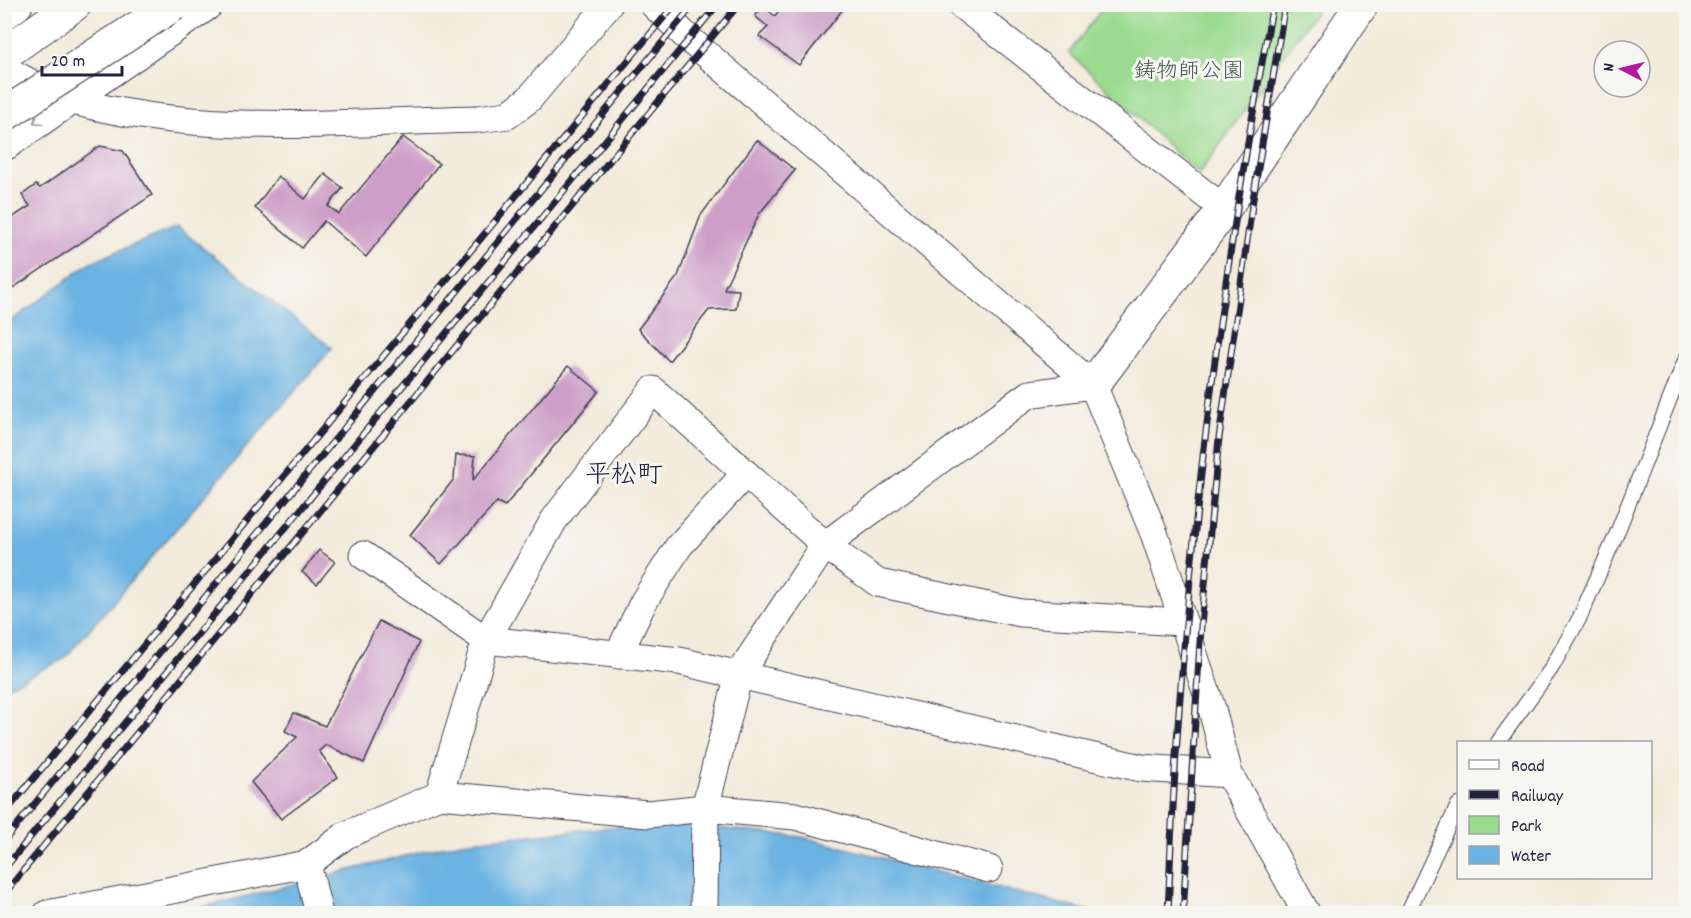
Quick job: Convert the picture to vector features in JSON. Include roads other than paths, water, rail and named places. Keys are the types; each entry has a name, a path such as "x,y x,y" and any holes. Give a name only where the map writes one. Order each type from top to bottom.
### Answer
{"main road":[{"path":"4,13 16,4"},
{"path":"4,46 56,4"},
{"path":"4,54 75,4"},
{"path":"4,113 151,4"},
{"path":"4,113 174,4"},
{"path":"4,144 206,4"},
{"path":"1093,385 1224,209 1362,4"}],"street":[{"path":"4,69 69,100 159,117 253,124 478,119 508,115 529,99 609,4"},
{"path":"653,4 690,40 1093,385 1155,536 1212,709 1230,774 1307,914"},
{"path":"960,4 1224,209"},
{"path":"704,914 705,813 739,674 825,545 1029,394 1093,385"},
{"path":"439,795 486,640 554,520 652,390 825,545 878,583 1021,613 1183,621"},
{"path":"618,655 644,601 679,546 745,474"},
{"path":"363,555 486,640 679,661 1141,768 1230,774"},
{"path":"47,914 309,870 346,835 439,795 648,814 795,816 988,869"},
{"path":"309,870 319,914"}],"lane":[{"path":"1499,741 1551,669 1580,619 1617,533 1686,358"},
{"path":"1407,914 1457,807"}],"water":[{"path":"177,227 332,348 64,659 5,688 5,326 91,262"},
{"path":"660,822 803,837 1096,913 176,914 461,842"}],"railway":[{"path":"4,814 675,4"},
{"path":"4,841 694,4"},
{"path":"4,869 718,4"},
{"path":"4,894 739,4"},
{"path":"1168,914 1181,685 1203,457 1234,230 1273,4"},
{"path":"1183,914 1201,626 1219,438 1253,199 1285,4"}],"district":[{"name":"平松町","path":"624,476"}],"park label":[{"name":"鋳物師公園","path":"1189,72"}]}
